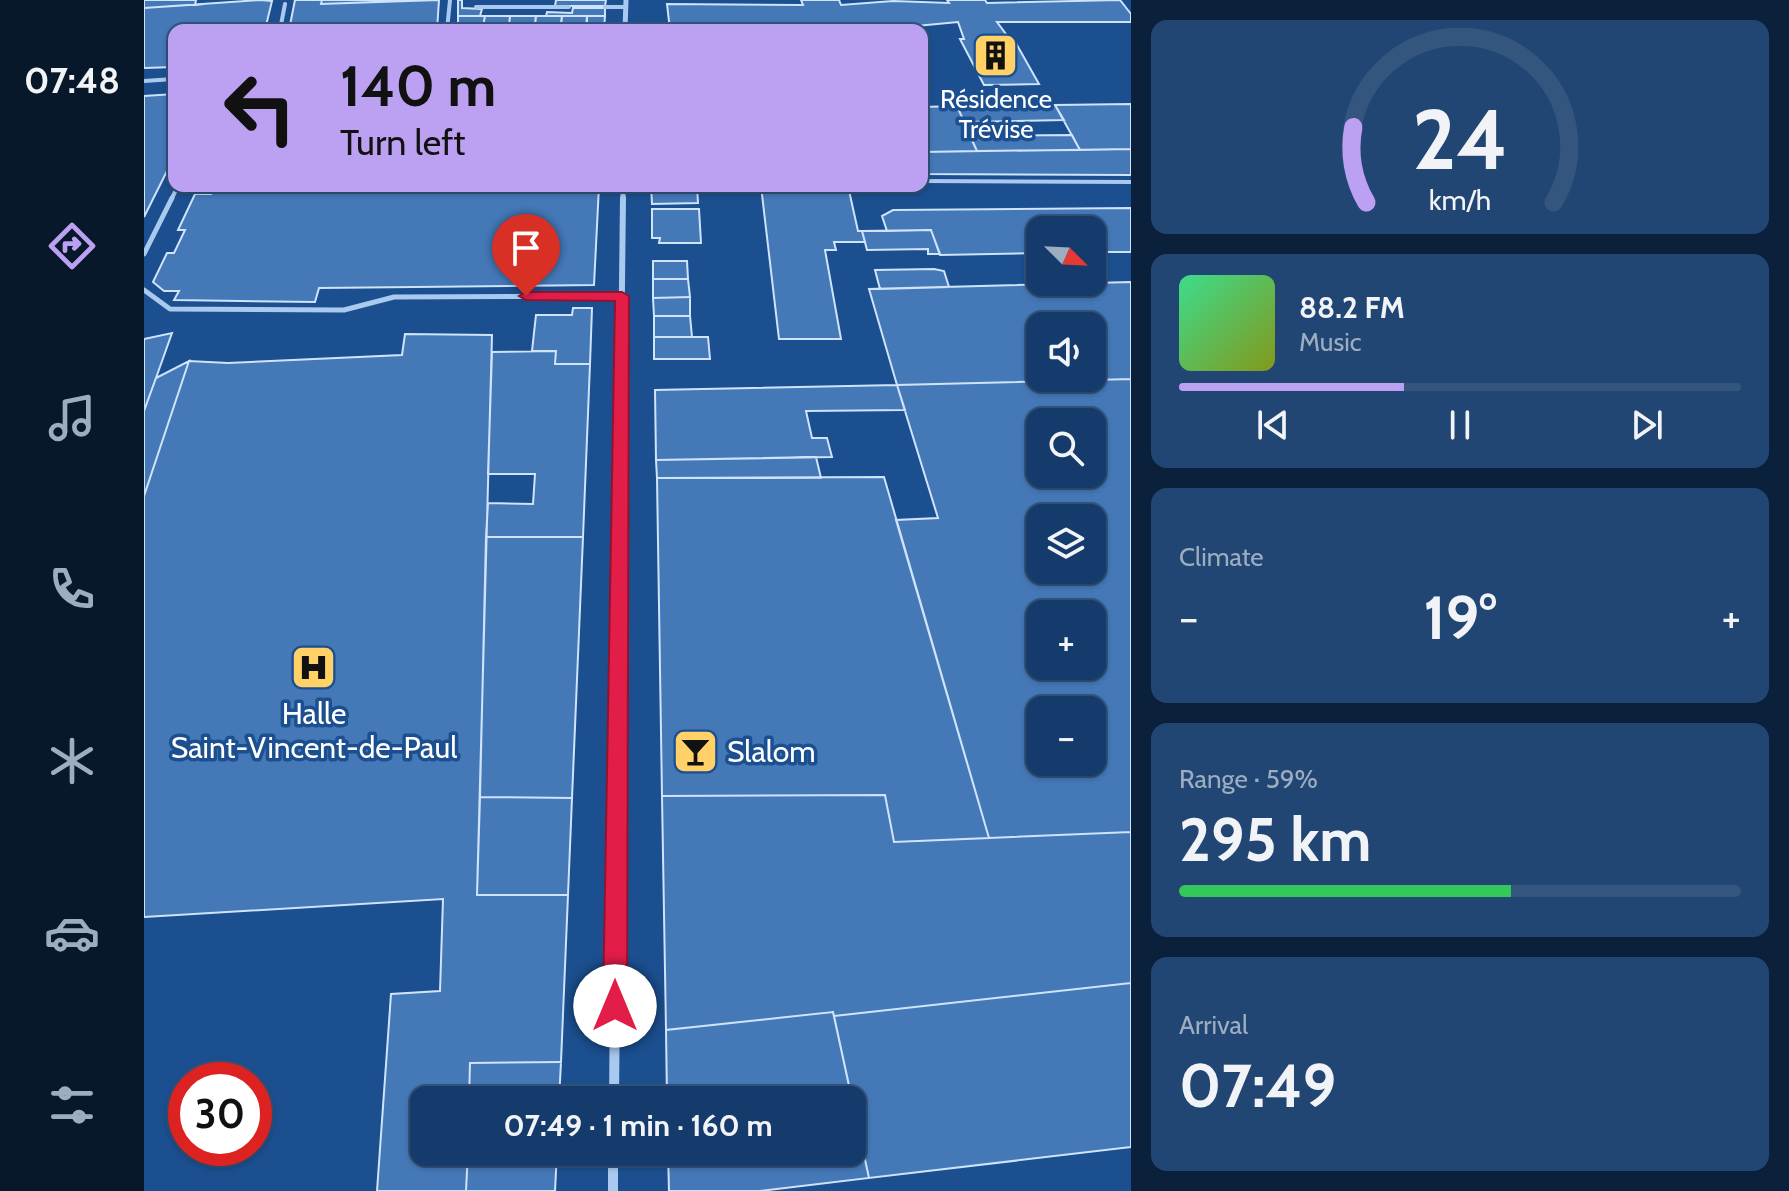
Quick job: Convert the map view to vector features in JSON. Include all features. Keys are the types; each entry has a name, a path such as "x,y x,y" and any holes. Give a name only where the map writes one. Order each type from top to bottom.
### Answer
{"street":[{"path":"625,24 626,0"},
{"path":"614,1086 623,192"},
{"path":"613,1166 613,1191"}],"lane":[{"path":"448,24 450,0"},
{"path":"281,24 285,4"},
{"path":"476,7 569,7"},
{"path":"605,7 626,7"},
{"path":"144,81 168,79"},
{"path":"928,181 1131,182"},
{"path":"144,254 175,192"},
{"path":"144,290 170,309 344,310 394,297 622,296"}],"building":[{"path":"144,0 196,0 195,5 144,8"},
{"path":"295,0 322,0 321,4 439,0 437,24 290,24"},
{"path":"322,0 427,0 321,4"},
{"path":"458,0 462,0 462,8 482,9 480,16 458,16"},
{"path":"556,0 606,0 605,6 555,6"},
{"name":"Résidence Trévise","path":"801,0 839,0 841,5 893,1 949,3 947,0 985,0 987,3 1120,0 1131,14 1131,22 997,22 1009,38 1013,38 1039,84 984,85 960,39 964,39 958,22 928,25 669,24 667,4 803,5"},
{"path":"272,1 266,24 168,24 168,67 144,68 144,8"},
{"path":"573,8 605,8 605,16 546,16 547,12 572,13"},
{"path":"458,16 485,16 483,24 458,24"},
{"path":"485,16 510,16 509,24 483,24"},
{"path":"510,16 536,16 535,24 509,24"},
{"path":"536,16 562,16 561,23 535,23"},
{"path":"562,16 587,16 587,23 561,24"},
{"path":"587,16 605,16 604,24 586,24"},
{"path":"168,94 168,169 144,217 144,96"},
{"path":"1131,104 1131,149 1080,150 1055,105"},
{"path":"1055,105 1064,120 964,122 957,106"},
{"path":"957,106 977,151 928,152 928,107"},
{"path":"1072,135 1080,150 977,151 970,136"},
{"path":"1131,149 1131,175 928,174 928,152"},
{"path":"599,192 594,285 319,288 315,302 174,300 179,291 164,291 153,282 167,253 174,253 185,230 178,230 195,194"},
{"path":"651,192 697,192 698,203 652,204"},
{"path":"762,192 849,192 858,231 862,231 865,242 834,242 836,250 825,250 841,339 779,339"},
{"path":"1131,208 1131,252 1106,252 1106,216 1026,216 1026,253 940,255 931,230 887,231 882,216 893,210"},
{"path":"652,209 699,209 701,243 659,243 660,238 652,238"},
{"path":"931,230 940,254 928,254 928,249 867,250 862,231"},
{"path":"653,261 687,261 688,279 653,279"},
{"path":"875,270 944,271 949,287 880,289"},
{"path":"653,279 688,279 690,297 653,298"},
{"path":"1131,282 1131,379 1106,380 1106,312 1026,312 1026,382 897,385 869,289 1026,285 1026,296 1106,296 1106,283"},
{"path":"690,297 690,316 654,316 653,298"},
{"path":"573,308 592,308 590,364 555,364 556,351 532,351 536,315 572,315"},
{"path":"654,316 690,316 692,337 654,337"},
{"path":"172,333 156,378 144,411 144,339"},
{"name":"Halle Saint-Vincent-de-Paul","path":"405,334 492,335 477,895 568,895 561,1062 470,1063 469,1086 410,1086 410,1166 467,1166 466,1191 377,1191 391,994 440,991 443,899 144,917 144,496 189,361 228,363 402,355"},
{"path":"654,337 708,337 710,359 654,359"},
{"path":"556,351 555,364 590,364 583,537 486,537 488,503 533,504 535,474 488,474 492,352"},
{"path":"189,361 144,496 144,411 156,378"},
{"path":"1131,379 1131,832 989,838 896,520 938,518 897,385 1026,382 1026,392 1106,392 1106,380"},
{"path":"897,385 905,410 806,411 812,438 827,438 832,457 656,460 655,390"},
{"path":"816,457 821,478 657,478 656,460"},
{"path":"884,477 989,838 894,842 885,795 662,796 657,478"},
{"path":"486,537 583,537 572,798 480,797"},
{"path":"885,795 894,842 1131,832 1131,983 834,1016 833,1012 666,1030 662,796"},
{"path":"480,797 572,798 568,895 477,895"},
{"path":"1131,983 1131,1147 869,1178 866,1164 866,1086 849,1086 834,1016"},
{"path":"833,1012 849,1086 667,1086 666,1030"},
{"path":"561,1062 560,1086 469,1086 470,1063"},
{"path":"866,1164 869,1178 760,1191 669,1191 668,1166"},
{"path":"467,1166 556,1166 555,1191 466,1191"}],"place":[{"name":"Résidence Trévise","path":"996,56"},
{"name":"Halle Saint-Vincent-de-Paul","path":"314,667"},
{"name":"Slalom","path":"696,751"}],"route":[{"path":"526,296 622,296 615,1006"}]}
